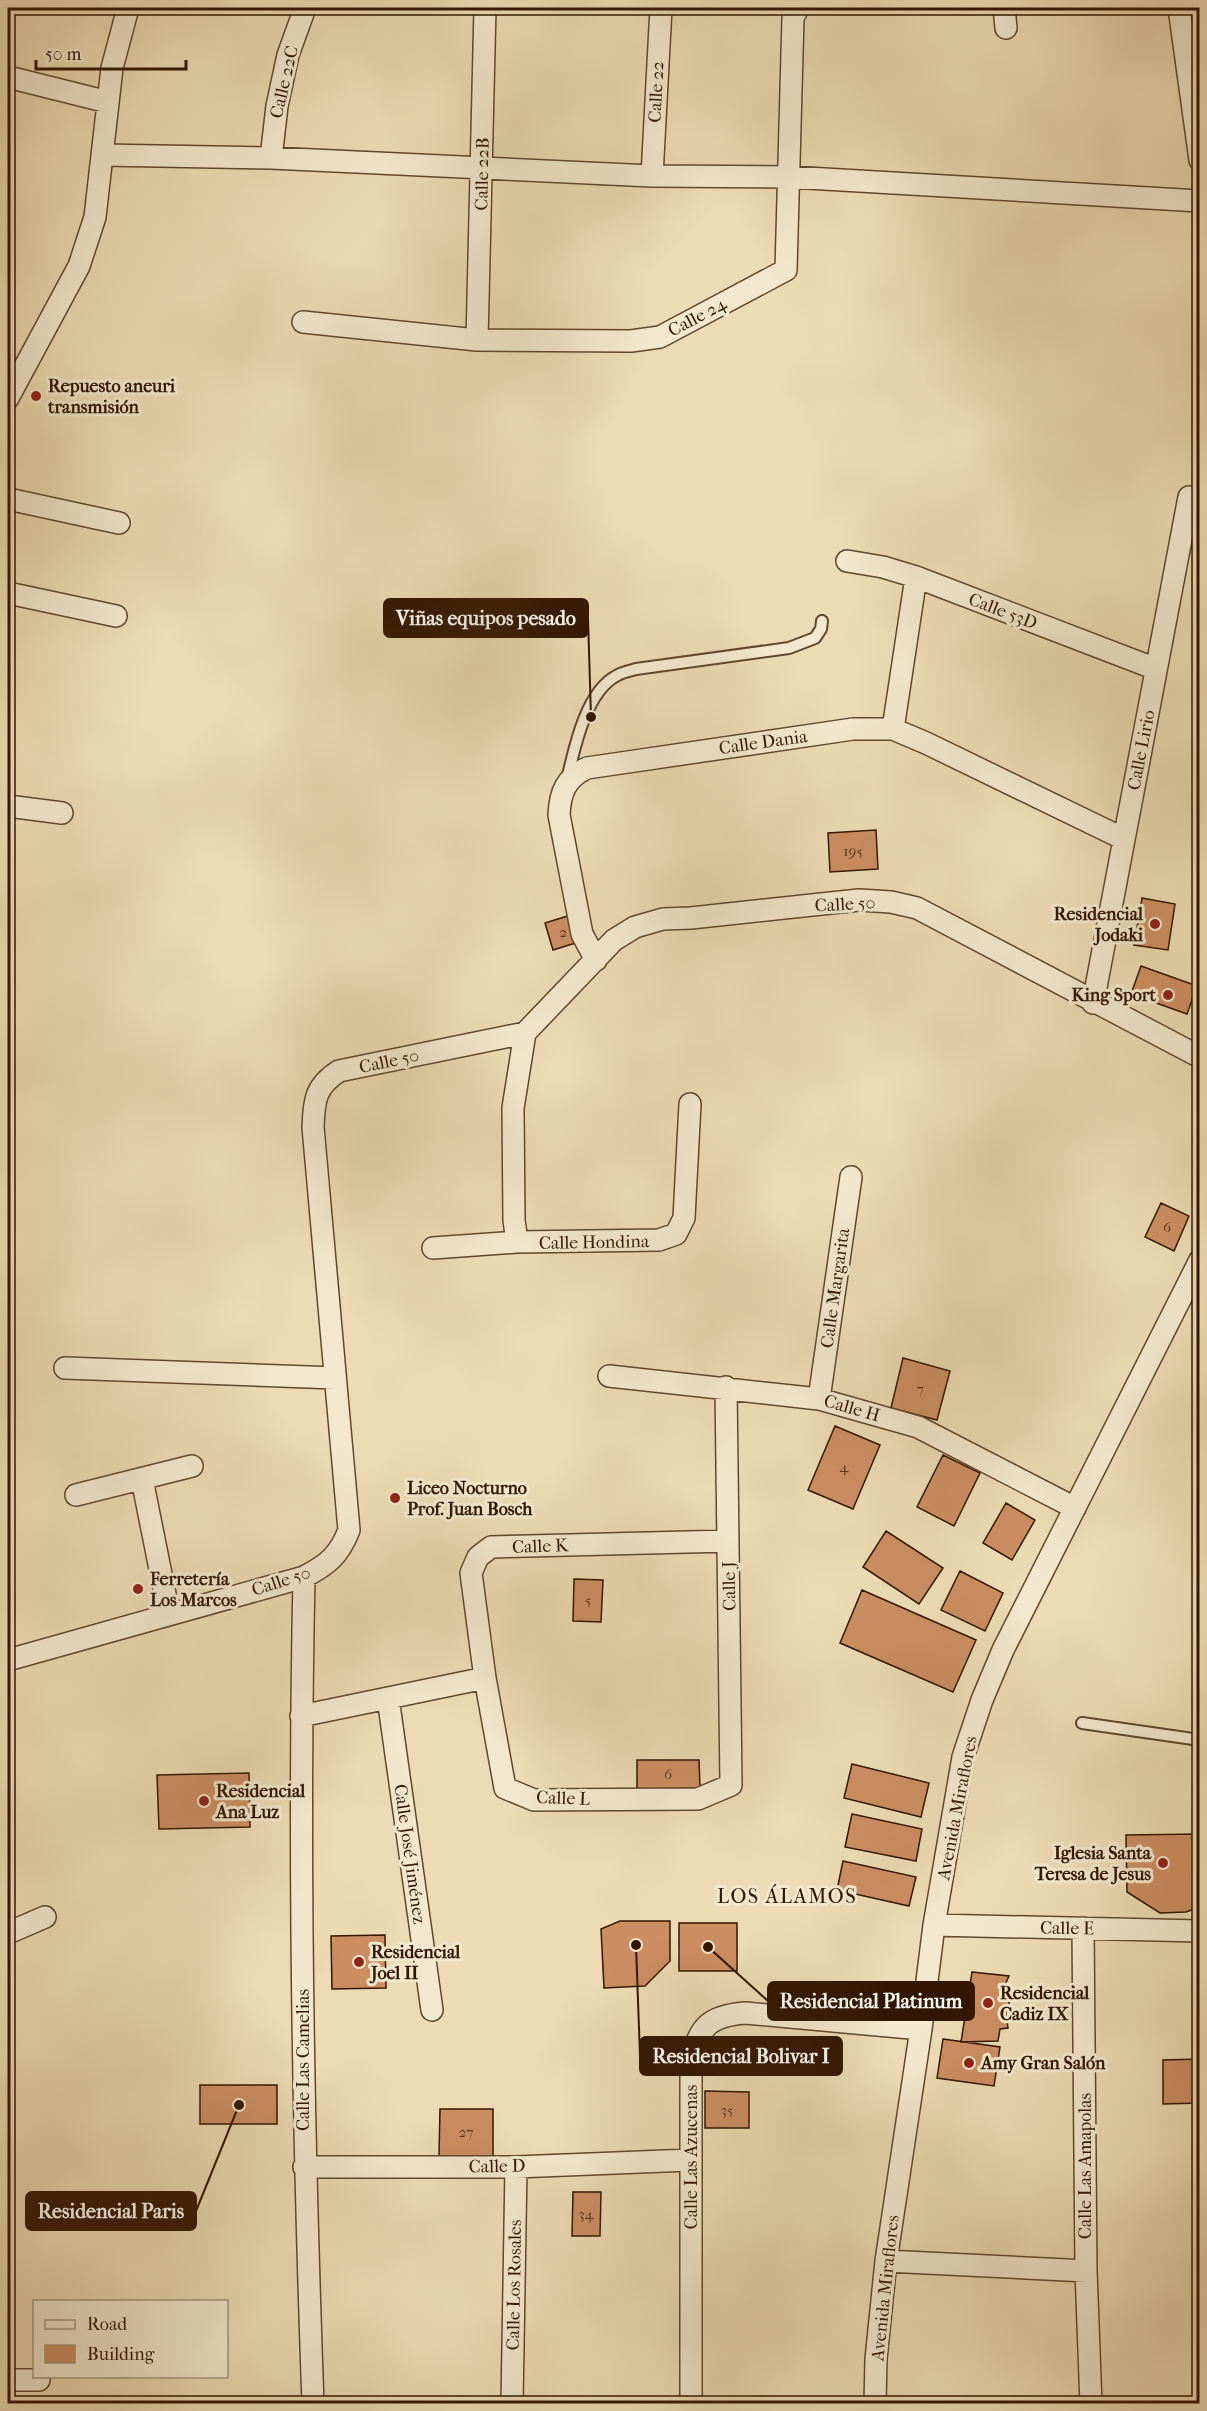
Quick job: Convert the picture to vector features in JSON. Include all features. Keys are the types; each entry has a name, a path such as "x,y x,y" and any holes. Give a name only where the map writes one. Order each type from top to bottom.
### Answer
{"street":[{"path":"8,398 79,266 95,218 112,68 128,8"},
{"name":"Calle 22C","path":"271,158 277,106 288,55 305,8"},
{"name":"Calle 22B","path":"477,340 485,8"},
{"name":"Calle 22","path":"652,176 661,8"},
{"name":"Calle 24","path":"303,322 477,340 631,341 660,337 786,270 793,18 798,8"},
{"path":"1187,17 1200,160"},
{"path":"8,77 108,102"},
{"path":"102,154 271,158 652,176 789,177 1200,201"},
{"name":"Calle Lirio","path":"1094,1003 1189,497"},
{"path":"8,499 118,524"},
{"name":"Calle 53D","path":"847,561 883,567 916,577 1156,669"},
{"path":"893,729 916,577"},
{"path":"8,593 116,616"},
{"name":"Calle Dania","path":"566,786 574,774 587,768 853,729 893,729 1124,839"},
{"path":"566,786 560,800 559,815 584,942 596,960"},
{"path":"8,806 62,813"},
{"name":"Calle 50","path":"8,1660 304,1577 324,1566 342,1548 349,1530 313,1127 318,1091 326,1079 339,1071 525,1033 614,940 635,927 663,919 859,900 891,902 917,908 1200,1057"},
{"name":"Calle Hondina","path":"525,1033 513,1108 514,1220 517,1242 660,1240 676,1234 684,1218 690,1104"},
{"name":"Calle Margarita","path":"819,1399 851,1177"},
{"path":"432,1248 517,1242"},
{"name":"Avenida Miraflores","path":"875,2403 876,2359 886,2261 921,2029 934,1925 963,1757 982,1700 1003,1650 1194,1282 1200,1260"},
{"path":"65,1368 335,1378"},
{"name":"Calle H","path":"609,1376 819,1399 918,1427 1075,1508"},
{"name":"Calle J","path":"726,1388 731,1785"},
{"path":"76,1495 192,1466"},
{"path":"142,1479 169,1614"},
{"name":"Calle K","path":"485,1678 471,1573 478,1557 491,1547 728,1541"},
{"name":"Calle Las Camelias","path":"304,1577 301,1716 304,2167 313,2403"},
{"path":"301,1716 485,1678"},
{"name":"Calle L","path":"485,1678 505,1788 534,1800 698,1799 731,1785"},
{"name":"Calle José Jiménez","path":"388,1698 432,2010"},
{"path":"8,1933 45,1917"},
{"name":"Calle E","path":"934,1925 1200,1931"},
{"name":"Calle Las Amapolas","path":"1083,1928 1086,2271 1091,2403"},
{"name":"Calle Las Azucenas","path":"691,2403 691,2060 697,2039 708,2023 725,2015 745,2013 921,2029"},
{"name":"Calle D","path":"304,2167 516,2167 690,2160"},
{"name":"Calle Los Rosales","path":"512,2403 516,2167"},
{"path":"886,2261 1086,2271"},
{"path":"8,2380 39,2380"}],"lane":[{"path":"566,786 575,740 585,715 604,685 617,675 636,669 789,648 815,638 821,629 822,621"},
{"path":"1082,1723 1200,1740"}],"building":[{"path":"876,830 878,869 830,872 828,833"},
{"name":"Residencial Jodaki","path":"1142,898 1175,904 1168,950 1134,945"},
{"path":"574,914 582,941 553,950 545,923"},
{"path":"1141,966 1197,986 1187,1014 1131,994"},
{"path":"1161,1203 1189,1216 1174,1251 1145,1237"},
{"path":"903,1358 950,1371 937,1420 891,1408"},
{"path":"835,1426 880,1445 853,1509 808,1490"},
{"path":"943,1455 980,1473 954,1526 917,1507"},
{"path":"1006,1503 1035,1520 1012,1560 983,1543"},
{"path":"886,1531 943,1568 919,1604 863,1567"},
{"path":"960,1571 1003,1593 985,1631 941,1610"},
{"path":"574,1579 603,1580 601,1622 573,1621"},
{"path":"862,1590 976,1640 953,1692 840,1643"},
{"path":"637,1760 699,1760 700,1788 637,1789"},
{"path":"852,1764 929,1783 921,1817 844,1798"},
{"name":"Residencial Ana Luz","path":"249,1773 250,1827 159,1829 157,1775"},
{"path":"852,1814 922,1829 916,1861 845,1847"},
{"name":"Iglesia Santa Teresa de Jesus","path":"1200,1834 1200,1907 1186,1912 1160,1913 1127,1892 1126,1835"},
{"path":"843,1861 916,1877 909,1906 837,1890"},
{"path":"620,1921 670,1921 670,1961 645,1986 604,1988 601,1929"},
{"path":"679,1923 737,1923 737,1971 679,1971"},
{"name":"Residencial Joel II","path":"385,1935 386,1988 332,1989 331,1936"},
{"name":"Residencial Cadiz IX","path":"972,1972 1009,1976 1004,1987 1012,1995 1006,2012 1008,2028 1000,2029 998,2041 961,2042"},
{"name":"Amy Gran Salón","path":"943,2039 1000,2047 994,2086 937,2078"},
{"path":"1200,2059 1200,2103 1163,2104 1163,2060"},
{"path":"200,2085 277,2085 277,2124 200,2124"},
{"path":"705,2091 749,2092 749,2128 705,2128"},
{"path":"440,2109 493,2109 493,2156 439,2156"},
{"path":"573,2192 601,2192 600,2236 572,2236"}],"place":[{"name":"Repuesto aneuri transmisión","path":"36,396"},
{"name":"Viñas equipos pesado","path":"591,717"},
{"name":"Residencial Jodaki","path":"1155,924"},
{"name":"King Sport","path":"1168,995"},
{"name":"Liceo Nocturno Prof. Juan Bosch","path":"395,1498"},
{"name":"Ferretería Los Marcos","path":"138,1589"},
{"name":"Residencial Ana Luz","path":"204,1801"},
{"name":"Iglesia Santa Teresa de Jesus","path":"1163,1863"},
{"name":"Residencial Bolivar I","path":"636,1945"},
{"name":"Residencial Platinum","path":"708,1947"},
{"name":"Residencial Joel II","path":"359,1962"},
{"name":"Residencial Cadiz IX","path":"988,2003"},
{"name":"Amy Gran Salón","path":"969,2063"},
{"name":"Residencial Paris","path":"239,2105"}],"district":[{"name":"LOS ÁLAMOS","path":"787,1896"}]}
